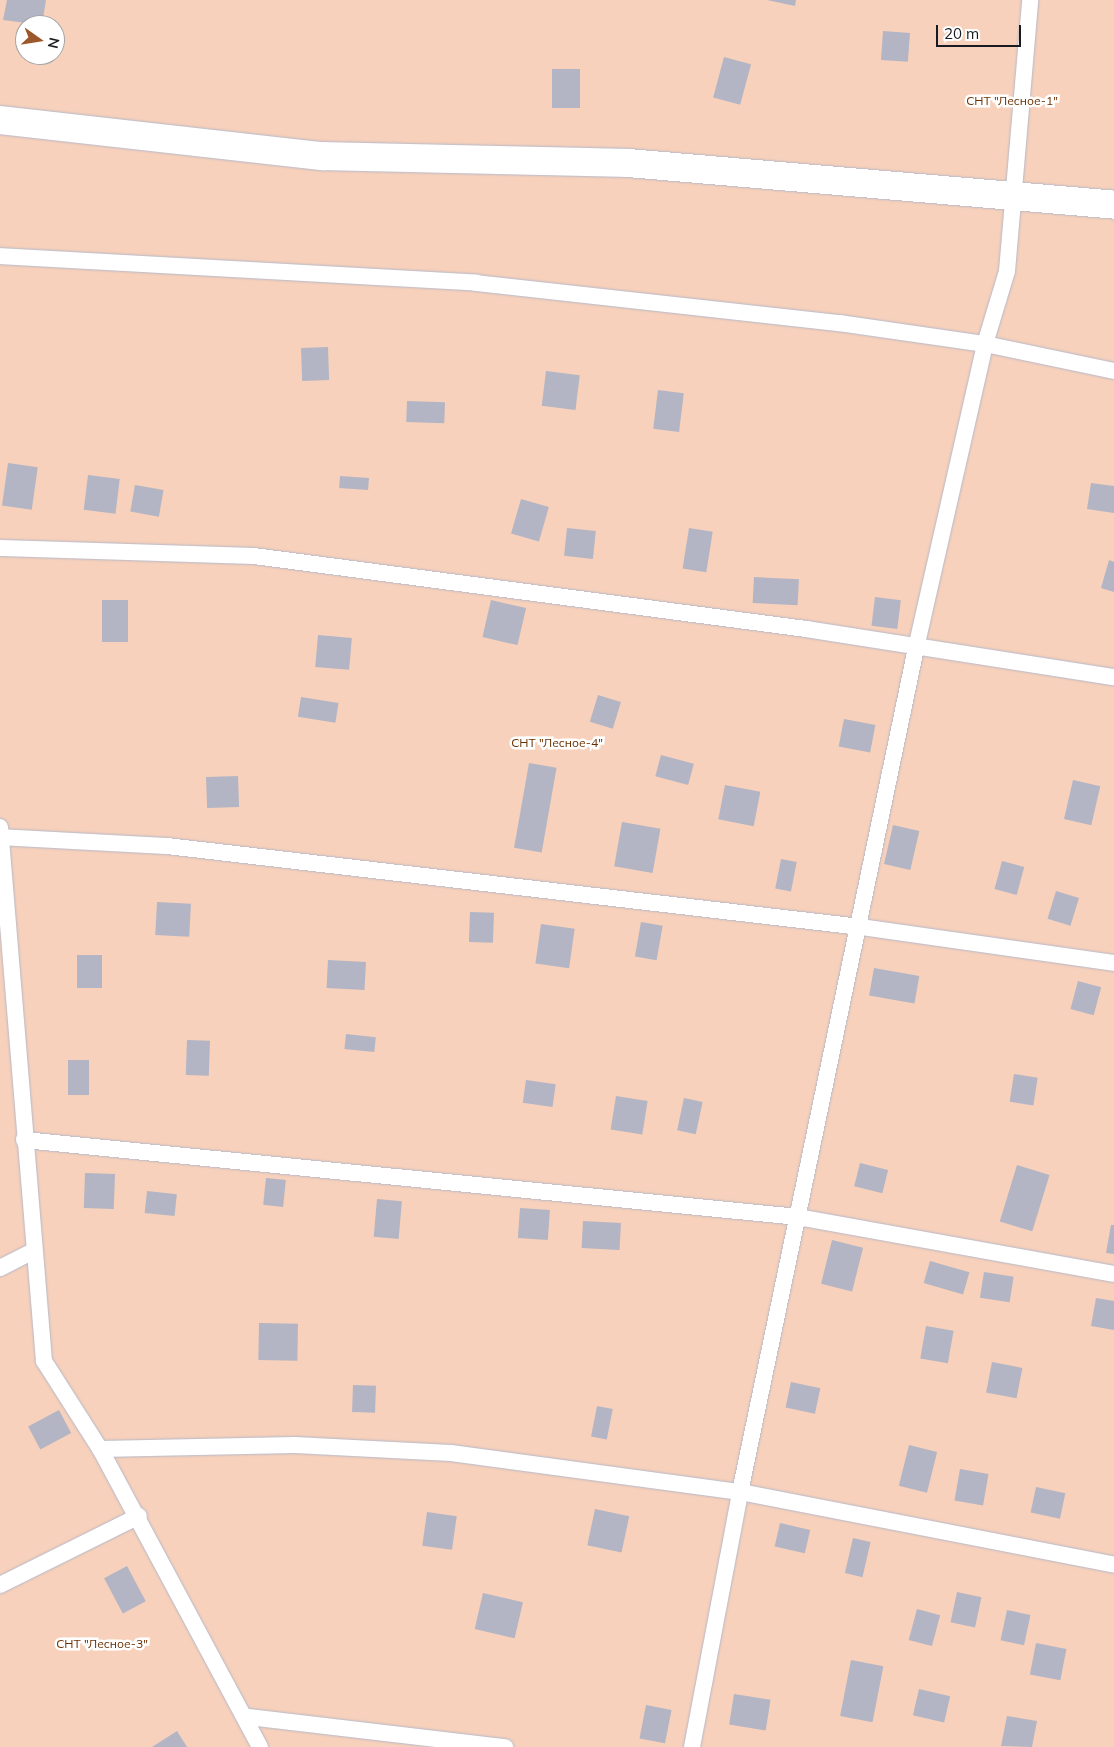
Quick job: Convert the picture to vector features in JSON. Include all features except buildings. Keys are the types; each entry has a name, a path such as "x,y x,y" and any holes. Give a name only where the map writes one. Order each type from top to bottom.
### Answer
{"street":[{"path":"0,120 323,156 628,163 1114,205"}],"lane":[{"path":"692,1747 740,1492 861,927 916,648 985,344 1007,270 1017,197 1030,0"},
{"path":"0,256 476,283 839,322 985,344 1114,371"},
{"path":"0,548 254,556 1114,677"},
{"path":"260,1747 248,1717 139,1516 100,1449 44,1361 32,1252 0,834 167,846 861,927 1114,963"},
{"path":"24,1140 798,1217 1114,1274"},
{"path":"0,1268 32,1252"},
{"path":"100,1449 295,1445 451,1454 740,1492 1114,1565"},
{"path":"0,1586 139,1516"},
{"path":"248,1717 505,1747"}],"green space":[{"name":"СНТ \"Лесное-4\"","path":"0,0 1114,0 1114,1747 0,1747"}],"park label":[{"name":"СНТ \"Лесное-1\"","path":"1012,101"},
{"name":"СНТ \"Лесное-3\"","path":"102,1644"}]}
